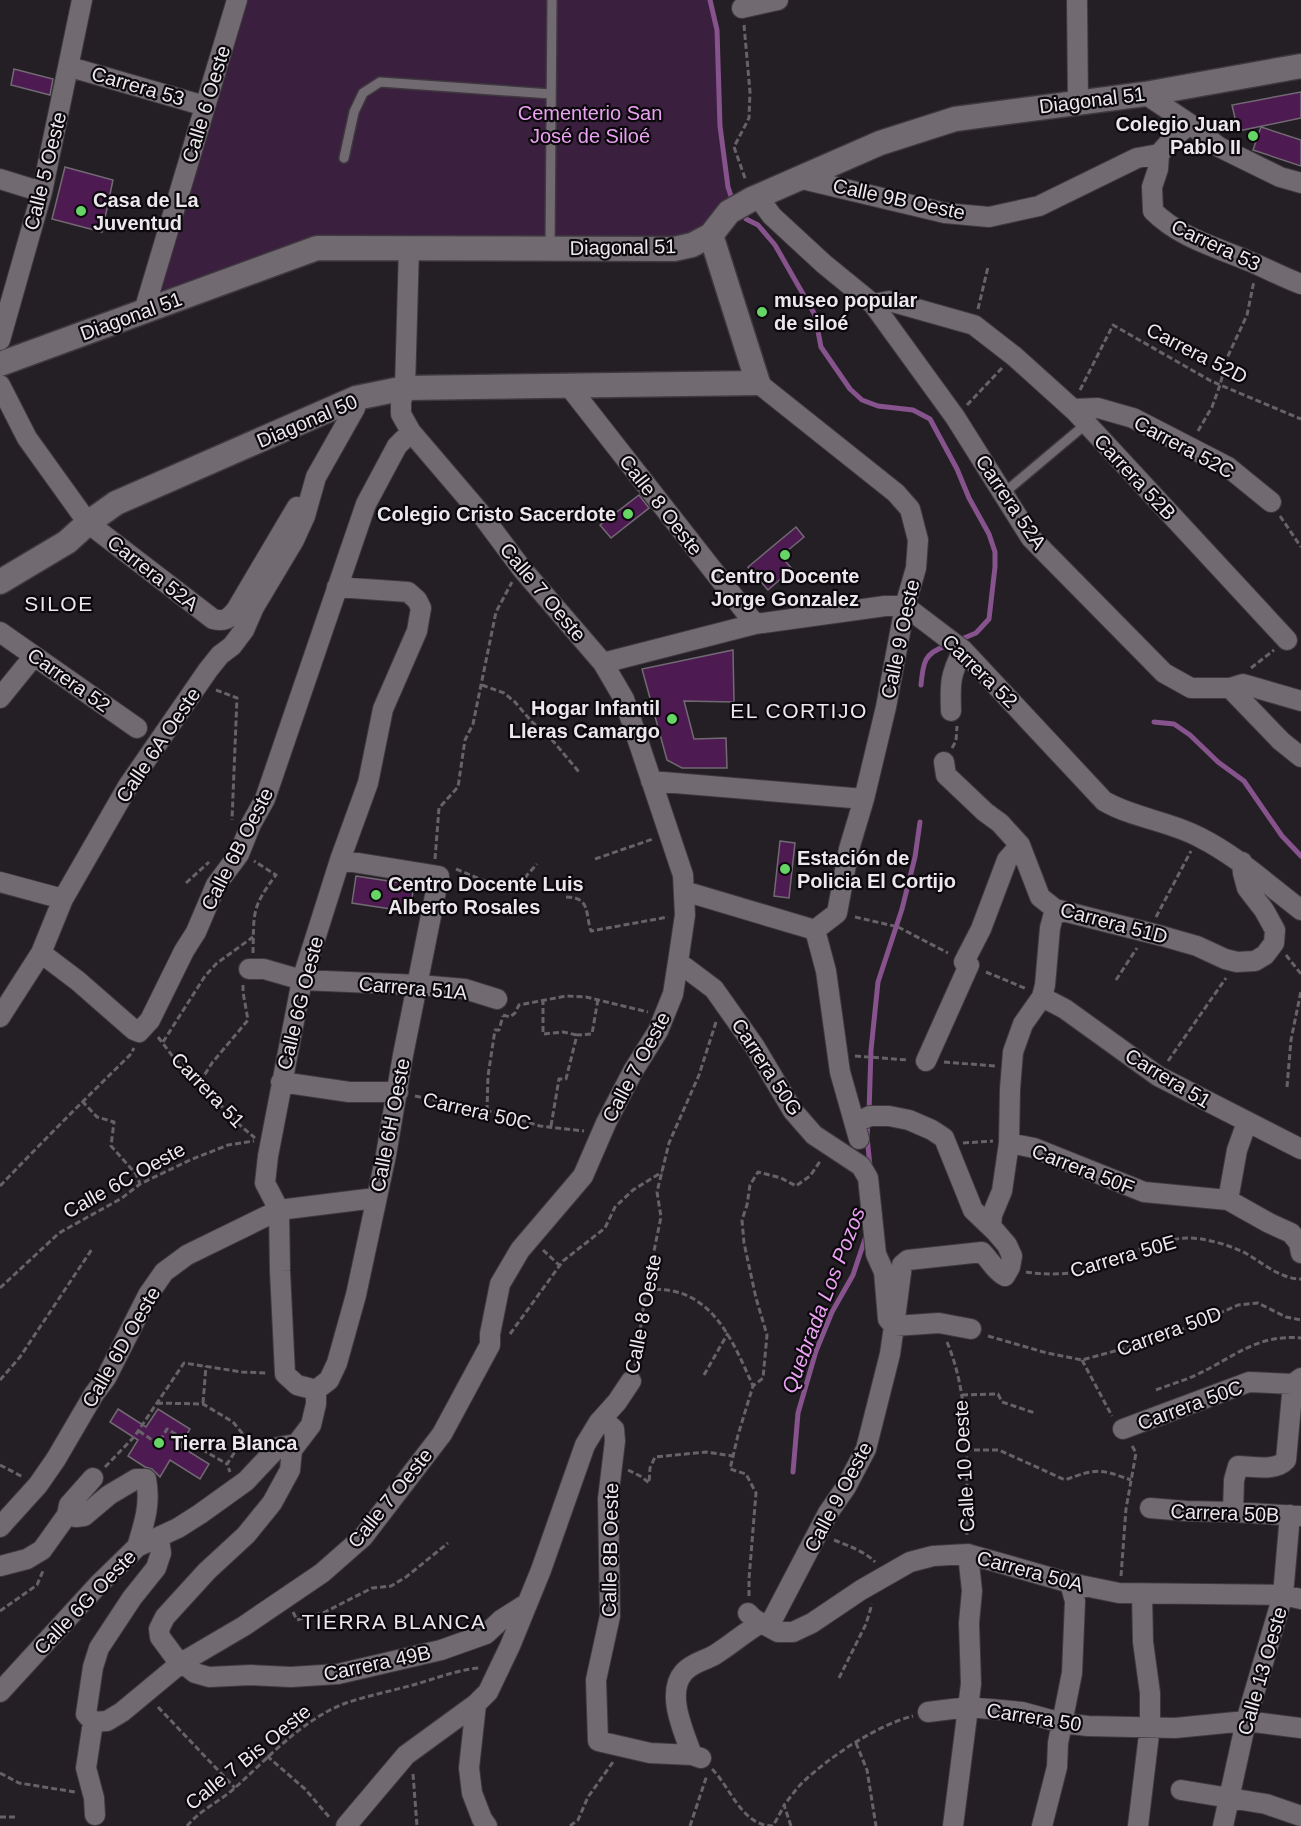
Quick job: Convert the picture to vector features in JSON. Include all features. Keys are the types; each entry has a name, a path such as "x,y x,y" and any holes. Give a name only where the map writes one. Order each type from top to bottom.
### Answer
{"street":[{"name":"Calle 5 Oeste","path":"0,340 42,192 70,67 82,0"},
{"name":"Calle 6 Oeste","path":"144,311 237,0"},
{"path":"742,8 778,0"},
{"path":"1077,0 1077,102"},
{"name":"Diagonal 51","path":"0,364 316,248 674,249 692,245 711,235 729,212 798,178 880,143 955,119 1145,94 1301,66"},
{"name":"Carrera 53","path":"70,67 205,106"},
{"path":"1145,94 1190,124 1219,147 1280,177 1301,183"},
{"path":"1159,154 1190,124"},
{"name":"Carrera 53","path":"1159,154 1158,169 1152,187 1153,211 1182,234 1301,284"},
{"name":"Calle 9B Oeste","path":"798,178 945,213 989,217 1040,206 1137,158 1159,154"},
{"path":"0,179 42,192"},
{"name":"Carrera 52A","path":"755,198 807,248 873,303 955,417 1031,538 1164,673 1191,688 1230,688"},
{"path":"711,235 758,383"},
{"name":"Calle 7 Oeste","path":"93,1722 107,1721 122,1712 181,1663 244,1626 322,1573 363,1537 442,1434 490,1345 500,1284 520,1250 583,1176 600,1136 633,1071 658,1031 673,993 685,915 683,875 624,699 603,663 522,569 481,514 411,432 401,414 401,402 405,388 409,247"},
{"path":"873,303 889,301 975,325"},
{"name":"Carrera 52B","path":"975,325 1014,356 1079,416 1287,640"},
{"name":"Diagonal 50","path":"0,582 67,542 116,502 356,398 405,388 758,383"},
{"name":"Calle 9 Oeste","path":"758,383 896,493 910,509 918,540 916,568 905,606 886,707 864,799 849,849 837,913"},
{"path":"0,385 27,438 88,523"},
{"name":"Calle 8 Oeste","path":"567,385 755,624"},
{"name":"Calle 6A Oeste","path":"219,621 228,619 236,610 356,408 356,398"},
{"name":"Carrera 52C","path":"1079,416 1098,408 1133,418 1228,467 1271,502"},
{"name":"Calle 6B Oeste","path":"142,1029 196,932 216,885 239,854 251,824 265,799 366,504 397,447 411,432"},
{"name":"Calle 6A Oeste","path":"0,1017 41,953 63,899 128,786 220,655 232,646 244,630 259,599 294,540 305,516 316,477"},
{"name":"Carrera 52A","path":"88,523 213,619 219,621"},
{"name":"Calle 6G Oeste","path":"285,1374 279,1210 265,1183 281,1082 302,980 340,860 368,783 383,709 417,631 422,608 408,592 337,587"},
{"path":"603,663 755,624 885,606 905,606"},
{"name":"Carrera 52","path":"905,606 963,650 1104,801 1121,811 1200,837 1242,862 1301,910"},
{"name":"Carrera 52","path":"0,632 137,728"},
{"path":"951,711 952,670 963,650"},
{"path":"0,698 34,656"},
{"path":"1301,701 1243,684 1230,688 1281,741 1301,757"},
{"name":"Carrera 51D","path":"944,762 946,775 1000,823 1020,845 1040,897 1055,909 1197,946 1231,960"},
{"path":"651,782 864,799"},
{"path":"926,1061 1007,860 1020,845"},
{"path":"340,860 442,867"},
{"path":"1231,960 1255,961 1265,955 1274,943 1275,930 1264,910 1247,888 1242,862"},
{"name":"Calle 6H Oeste","path":"316,1390 329,1380 337,1363 356,1295 442,867"},
{"path":"0,882 63,899"},
{"path":"684,891 815,930"},
{"path":"991,1226 992,1215 1002,1191 1009,1143 1013,1052 1023,1024 1042,997 1050,927 1055,909"},
{"path":"815,930 837,913"},
{"path":"815,930 826,971 840,1072 857,1131 870,1116 889,1116 909,1120 944,1138 973,1210 1007,1245 1012,1256 1007,1271"},
{"path":"41,953 142,1029"},
{"name":"Carrera 50G","path":"678,962 714,989 755,1047 793,1111 814,1135 861,1166"},
{"name":"Carrera 51A","path":"249,969 264,969 302,980 465,989 500,1007"},
{"name":"Carrera 51","path":"1042,997 1065,1009 1158,1076 1301,1149"},
{"name":"Carrera 50C","path":"281,1082 349,1092 398,1092"},
{"path":"1228,1200 1238,1150 1247,1122"},
{"name":"Carrera 50F","path":"1009,1143 1034,1148 1144,1192 1228,1200 1291,1233 1299,1243 1301,1253"},
{"name":"Calle 9 Oeste","path":"861,1166 868,1178 876,1254 884,1272 888,1319 894,1326"},
{"path":"279,1210 375,1198"},
{"name":"Calle 6D Oeste","path":"0,1527 38,1485 61,1451 94,1394 106,1378 148,1296 164,1272 187,1256 279,1210"},
{"name":"Calle 9 Oeste","path":"759,1621 818,1534 866,1449 885,1377 902,1265 908,1260 982,1252 1000,1274 1007,1271"},
{"path":"894,1326 939,1323 971,1329"},
{"path":"285,1374 297,1385 316,1390 316,1404 311,1425 296,1444"},
{"path":"1233,1512 1234,1480 1238,1466 1274,1467 1286,1460 1297,1381"},
{"name":"Carrera 50C","path":"1123,1430 1249,1382 1297,1381"},
{"name":"Calle 8 Oeste","path":"476,1704 488,1692 501,1664 561,1515 585,1445 606,1425 631,1382"},
{"name":"Calle 8B Oeste","path":"606,1425 612,1468 608,1499 610,1616 596,1680 598,1741 624,1746"},
{"name":"Calle 6G Oeste","path":"0,1692 98,1585 146,1543 178,1528 246,1481 278,1447 296,1444"},
{"name":"Carrera 49B","path":"296,1444 292,1450 290,1470 272,1503 246,1535 172,1608 159,1629 160,1637 181,1663 195,1673 209,1677 273,1675 291,1677 338,1674 441,1650 486,1634 501,1620 526,1604"},
{"path":"0,1566 27,1559 42,1550 67,1515 69,1505 93,1478"},
{"path":"67,1515 76,1518 84,1516 109,1495 136,1479 146,1479 148,1503 145,1522 146,1543 160,1546 161,1553 156,1569 132,1598 99,1648 93,1667 86,1714 93,1722 86,1768 94,1806"},
{"name":"Carrera 50B","path":"1149,1508 1186,1512 1295,1516"},
{"name":"Calle 13 Oeste","path":"1223,1826 1246,1721 1292,1597 1295,1516"},
{"name":"Carrera 50A","path":"759,1621 778,1632 792,1632 812,1623 882,1578 910,1563 933,1556 968,1554 1070,1583 1119,1593 1292,1597"},
{"name":"Calle 10 Oeste","path":"953,1826 971,1684 969,1623 972,1591 968,1554"},
{"path":"1042,1826 1057,1767 1062,1723 1072,1673 1075,1601 1070,1583"},
{"path":"1138,1826 1147,1783 1150,1726 1150,1693 1143,1642 1142,1594"},
{"path":"624,1746 650,1753 698,1757 674,1695 677,1683 683,1672 696,1663 715,1655 759,1621"},
{"path":"486,1634 501,1664"},
{"path":"346,1826 406,1755 476,1704"},
{"path":"476,1704 470,1767 472,1793 487,1826"},
{"name":"Carrera 50","path":"928,1712 968,1707 1022,1712 1062,1723 1088,1726 1183,1728 1246,1721 1293,1725 1301,1728"},
{"path":"1181,1790 1266,1804 1301,1816"}],"lane":[{"path":"550,248 552,0"},
{"path":"344,158 354,112 363,93 380,82 551,94"},
{"path":"1004,493 1079,416"}],"path":[{"path":"742,8 750,92 748,118 734,147 755,198"},
{"path":"1190,446 1212,407 1227,358 1247,315 1258,265"},
{"path":"975,325 988,267"},
{"name":"Carrera 52D","path":"1079,416 1079,392 1113,325 1220,385 1301,419"},
{"path":"955,417 1014,356"},
{"path":"1271,502 1301,546"},
{"path":"522,569 507,588 496,612 473,724 465,740 458,787 439,808 442,867 511,892 519,890 527,875 537,864"},
{"path":"1230,688 1242,675 1287,640"},
{"path":"199,684 237,698 232,825 244,854 276,875"},
{"path":"482,685 504,693 515,702 532,722 548,735 579,772"},
{"path":"944,762 957,741 958,727 951,711"},
{"path":"595,860 669,834"},
{"path":"1116,980 1147,932 1200,837"},
{"path":"566,897 573,897 584,903 591,931 615,928 659,917 685,915"},
{"path":"837,913 894,926"},
{"path":"163,1042 217,963 253,937"},
{"path":"1274,943 1301,974"},
{"path":"1158,1076 1231,960"},
{"path":"1287,1088 1291,1040 1301,991"},
{"path":"500,1007 510,1017 519,1005 543,999 586,996 664,1015"},
{"path":"543,999 543,1034 563,1032 577,1035 592,1034 598,999"},
{"name":"Calle 8 Oeste","path":"631,1382 637,1360 646,1290 661,1217 657,1192 669,1143 699,1075 714,1025 725,1005"},
{"path":"488,1111 488,1076 495,1030 499,1030 500,1007"},
{"path":"0,1186 130,1055 142,1029"},
{"name":"Carrera 51","path":"142,1029 163,1042 174,1058 200,1082 235,1121 258,1140"},
{"path":"551,1126 559,1079 566,1079 577,1035"},
{"name":"Carrera 50C","path":"398,1092 488,1111 540,1126 576,1128 600,1136"},
{"path":"82,1101 97,1117 114,1122 111,1146 136,1174 140,1184"},
{"name":"Calle 6C Oeste","path":"1,1286 59,1233 122,1198 140,1184 228,1145 258,1140"},
{"name":"Carrera 50F","path":"948,1145 978,1141 1009,1143"},
{"path":"759,1621 749,1579 756,1493 746,1474 730,1469 753,1386 763,1378 767,1335 744,1243 742,1220 750,1185 758,1172 781,1178 796,1186 810,1176 830,1146"},
{"path":"490,1345 507,1337 559,1265 604,1228 615,1207 633,1190 662,1172"},
{"name":"Carrera 50E","path":"1007,1271 1049,1274 1088,1270 1116,1257 1187,1238 1221,1244 1247,1254 1283,1275 1301,1279"},
{"path":"0,1380 20,1357 92,1249"},
{"path":"646,1290 656,1289 681,1294 716,1316 728,1333 753,1386"},
{"name":"Carrera 50D","path":"971,1329 1047,1353 1082,1360 1166,1337 1191,1325 1203,1315 1220,1313 1238,1305 1258,1303 1286,1317 1301,1320"},
{"name":"Calle 10 Oeste","path":"939,1323 951,1353 961,1395 968,1554"},
{"path":"704,1375 728,1333"},
{"path":"1156,1390 1197,1374 1260,1342 1288,1337 1301,1338"},
{"path":"1082,1360 1108,1412 1123,1430 1136,1453 1126,1509 1119,1593"},
{"path":"93,1478 139,1431 183,1364 242,1372 285,1374"},
{"path":"203,1404 206,1366"},
{"path":"961,1395 998,1394 1002,1402 1035,1413"},
{"path":"157,1403 203,1404 233,1422 242,1433 242,1441 227,1464"},
{"path":"139,1431 158,1444 167,1429 227,1464 236,1488"},
{"path":"965,1450 999,1450 1065,1479 1088,1471 1105,1470 1131,1480"},
{"path":"612,1468 622,1468 633,1472 649,1483 650,1468 655,1457 706,1452 733,1456"},
{"path":"0,1465 38,1485"},
{"path":"818,1534 870,1556 882,1578 866,1624 838,1678"},
{"path":"285,1598 297,1620 325,1612 372,1588 391,1586 406,1577 448,1543"},
{"path":"0,1611 37,1585 47,1561 42,1550"},
{"name":"Calle 7 Bis Oeste","path":"187,1826 195,1815 235,1788 267,1756 308,1725 346,1704 432,1680 458,1670 501,1664"},
{"path":"145,1693 235,1788"},
{"path":"698,1757 717,1773 747,1815 756,1823 773,1826 784,1805 808,1778 856,1743 893,1721 928,1712"},
{"path":"856,1743 867,1770 876,1826"},
{"path":"570,1826 578,1820 588,1797 624,1746"},
{"path":"406,1755 413,1769 417,1826"},
{"path":"267,1756 305,1790 337,1826"},
{"path":"690,1826 707,1776 698,1757"},
{"path":"0,1773 19,1782 65,1790 94,1806"},
{"path":"784,1805 791,1826"},
{"path":"0,1817 15,1817"}],"green space":[{"name":"Cementerio San José de Siloé","path":"237,0 710,0 717,30 720,126 728,187 732,199 692,245 317,248 144,311"}],"building":[{"path":"14,69 53,79 50,95 11,85"},
{"path":"1301,92 1301,118 1238,131 1232,105"},
{"path":"1261,127 1301,140 1301,166 1253,150"},
{"path":"65,167 113,180 102,232 52,219"},
{"name":"Colegio Cristo Sacerdote","path":"639,495 649,508 611,538 600,525"},
{"name":"Centro Docente Jorge Gonzalez","path":"796,527 804,537 781,556 792,569 768,590 748,567"},
{"name":"Hogar Infantil Lleras Camargo","path":"733,650 734,702 684,701 694,739 726,738 727,768 682,768 667,760 642,669"},
{"name":"Estación de Policia El Cortijo","path":"780,841 795,843 789,898 774,896"},
{"path":"356,876 414,885 410,912 352,903"},
{"name":"Tierra Blanca","path":"118,1409 146,1427 158,1409 190,1429 180,1446 209,1464 200,1479 170,1460 160,1477 152,1469 128,1456 138,1440 110,1422"}],"waterway":[{"path":"710,0 717,30 720,126 728,187 732,199"},
{"path":"746,219 758,225 775,245 815,315 821,347 850,389 862,400 878,406 913,410 930,419 957,469 969,498 989,534 995,552 989,619 976,633 964,638"},
{"name":"Quebrada Los Pozos","path":"921,685 926,660 933,652 946,646"},
{"path":"1154,722 1174,724 1244,781 1282,836 1301,856"},
{"name":"Quebrada Los Pozos","path":"869,1112 871,1050 878,982 902,909 915,857 920,822"},
{"name":"Quebrada Los Pozos","path":"868,1121 870,1166"},
{"name":"Quebrada Los Pozos","path":"793,1472 798,1413 816,1351 832,1312 853,1275 866,1236"}],"place":[{"name":"Colegio Juan Pablo II","path":"1253,136"},
{"name":"Casa de La Juventud","path":"81,211"},
{"name":"museo popular de siloé","path":"762,312"},
{"name":"Colegio Cristo Sacerdote","path":"628,514"},
{"name":"Centro Docente Jorge Gonzalez","path":"785,555"},
{"name":"Hogar Infantil Lleras Camargo","path":"672,719"},
{"name":"Estación de Policia El Cortijo","path":"785,869"},
{"name":"Centro Docente Luis Alberto Rosales","path":"376,895"},
{"name":"Tierra Blanca","path":"159,1443"}],"district":[{"name":"SILOE","path":"59,603"},
{"name":"EL CORTIJO","path":"799,710"},
{"name":"TIERRA BLANCA","path":"394,1621"}]}
